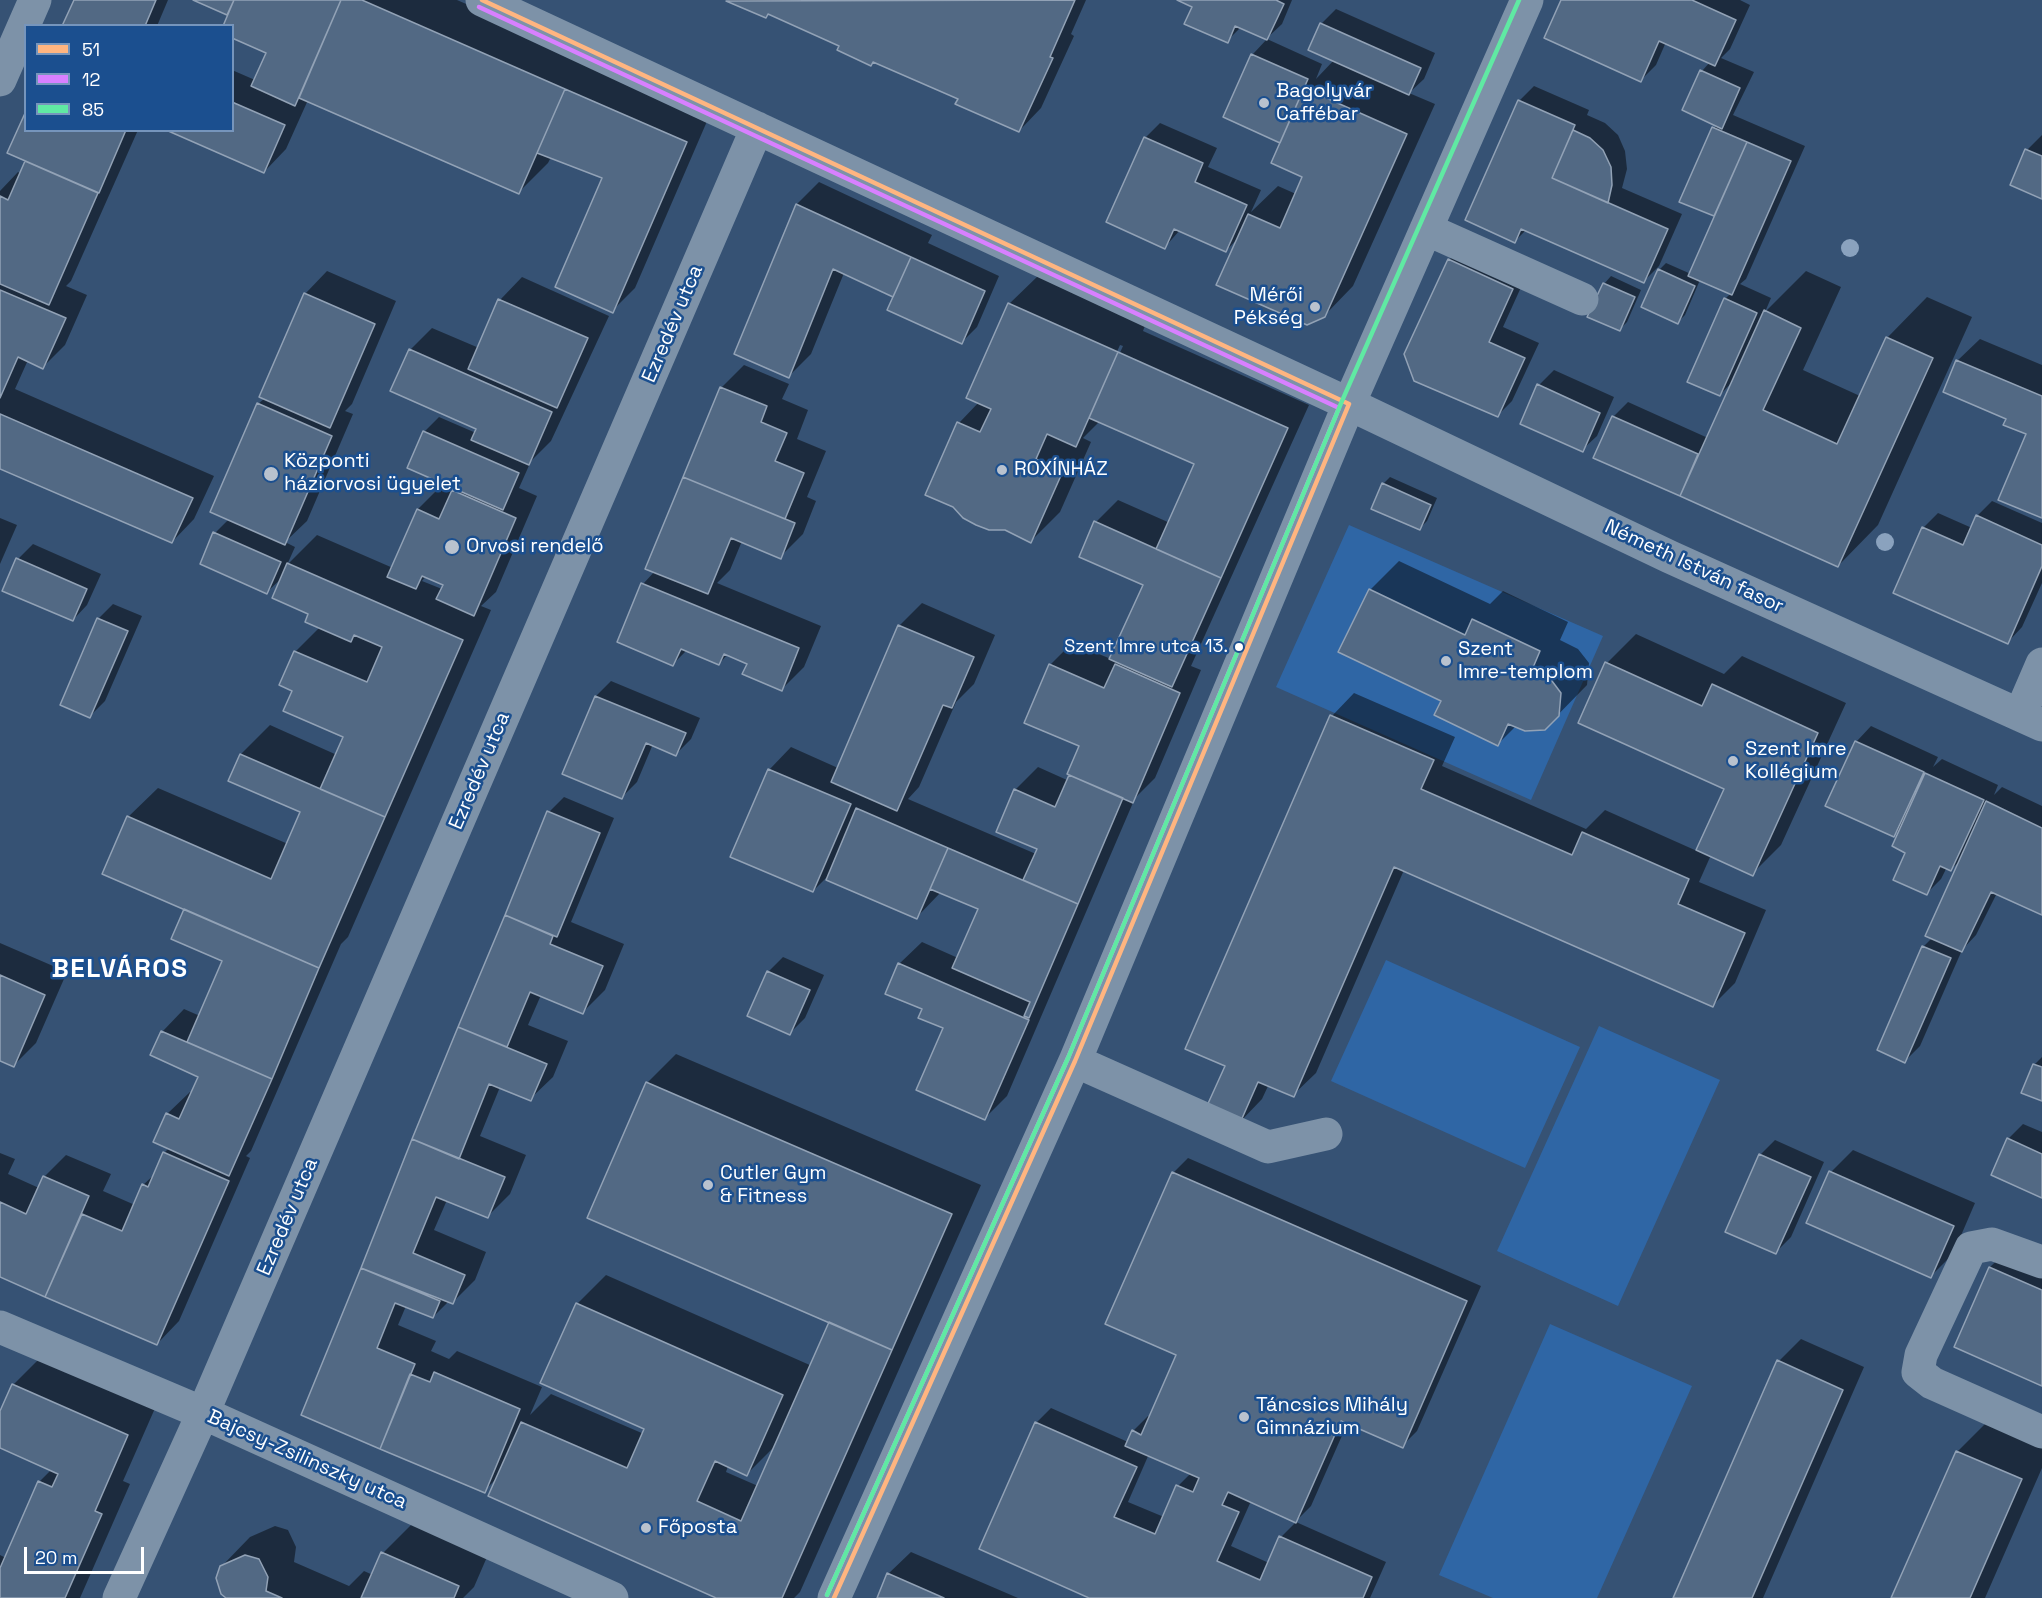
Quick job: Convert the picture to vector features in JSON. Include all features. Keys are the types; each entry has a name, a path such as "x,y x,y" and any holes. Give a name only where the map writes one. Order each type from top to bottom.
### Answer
{"street":[{"path":"24,24 35,0"},
{"name":"Németh István fasor","path":"482,0 1348,404 1670,557 2031,720"},
{"path":"834,1598 1075,1062 1348,404 1527,0"},
{"path":"0,80 24,25"},
{"name":"Ezredév utca","path":"119,1598 203,1413 757,128"},
{"path":"1426,229 1582,299"},
{"path":"2031,720 2042,664"},
{"path":"1075,1062 1268,1147 1326,1134"},
{"path":"2042,1262 1992,1244 1971,1248 1921,1355 1918,1372 1932,1383 2042,1432"},
{"name":"Bajcsy-Zsilinszky utca","path":"0,1327 203,1413 612,1598"}],"shaded area":[{"path":"1349,525 1603,636 1531,800 1276,687"},
{"path":"1386,960 1580,1047 1525,1168 1331,1081"},
{"path":"1599,1026 1720,1080 1618,1306 1497,1251"},
{"path":"1550,1324 1692,1386 1597,1598 1493,1598 1439,1575"}],"building":[{"path":"74,0 156,0 146,24 63,24"},
{"path":"193,0 234,0 227,15"},
{"path":"234,0 341,0 295,106 251,86 266,53 234,39 234,24 224,24"},
{"path":"341,0 362,0 565,89 519,194 299,98"},
{"path":"1075,0 1050,57 1053,58 1019,132 955,104 958,99 873,62 871,66 837,50 839,46 768,14 766,18 726,1"},
{"path":"1177,0 1276,0 1284,4 1267,40 1235,26 1228,43 1184,24 1192,7"},
{"path":"1561,0 1692,0 1736,20 1715,66 1659,41 1641,82 1544,38"},
{"path":"1320,23 1421,68 1409,95 1308,50"},
{"name":"Bagolyvár Caffébar","path":"1251,54 1308,79 1280,143 1223,117"},
{"path":"1700,70 1740,88 1722,129 1682,110"},
{"path":"1304,88 1407,134 1325,317 1307,325 1216,285 1248,214 1280,228 1302,177 1271,163"},
{"path":"565,89 687,142 613,313 555,287 602,178 537,153"},
{"path":"1518,100 1575,125 1552,178 1668,229 1644,283 1521,229 1515,243 1465,220"},
{"path":"234,103 285,125 264,173 171,132 234,132"},
{"path":"24,115 24,132 125,132 99,193 7,153"},
{"path":"1712,127 1747,142 1714,216 1679,202"},
{"path":"1573,130 1590,138 1603,150 1611,167 1612,185 1608,203 1552,178"},
{"path":"1144,137 1203,163 1195,182 1247,205 1226,252 1174,229 1165,249 1106,222"},
{"path":"1747,142 1791,161 1732,295 1688,276"},
{"path":"2025,149 2042,156 2042,199 2010,185"},
{"path":"25,161 98,193 49,305 0,284 0,196 8,200"},
{"path":"796,204 911,257 893,297 833,269 789,378 734,354"},
{"path":"911,257 985,291 962,344 887,310"},
{"path":"1448,259 1513,289 1489,342 1525,358 1498,417 1414,381 1404,354"},
{"path":"1658,269 1695,286 1678,324 1641,307"},
{"path":"1603,283 1635,297 1620,331 1587,317"},
{"path":"0,290 66,318 43,369 18,357 0,398"},
{"path":"304,293 375,324 330,428 259,397"},
{"path":"1724,298 1757,313 1720,396 1687,382"},
{"path":"498,299 588,338 557,408 468,369"},
{"path":"1008,303 1118,352 1076,447 1047,434 1036,459 1063,471 1031,543 1005,530 989,530 976,525 963,518 953,507 925,495 957,422 980,432 991,409 966,398"},
{"path":"1764,310 1801,328 1763,410 1837,444 1886,337 1933,358 1838,567 1680,496"},
{"path":"409,349 552,412 529,465 471,440 476,429 390,391"},
{"path":"1118,352 1288,428 1221,578 1156,549 1194,464 1089,418"},
{"path":"1956,360 2042,396 2042,518 1998,500 2026,434 2003,425 2006,419 1943,392"},
{"path":"1537,384 1600,413 1583,452 1520,424"},
{"path":"720,387 767,406 761,422 787,433 775,461 804,473 785,519 683,477"},
{"name":"Központi háziorvosi ügyelet","path":"257,403 332,436 285,545 210,512"},
{"path":"0,414 193,498 172,543 0,469"},
{"path":"1612,416 1698,454 1680,496 1593,458"},
{"path":"423,431 519,473 503,510 407,468"},
{"path":"683,477 795,523 781,559 731,538 708,594 645,569"},
{"path":"1382,483 1431,505 1420,530 1371,509"},
{"name":"Orvosi rendelő","path":"452,490 516,518 474,616 436,599 443,585 422,576 416,589 387,577 417,509 439,519"},
{"path":"1976,515 2042,545 2042,566 2008,644 1893,593 1922,527 1963,545"},
{"path":"1094,521 1221,578 1172,687 1109,659 1143,585 1079,557"},
{"path":"213,532 281,562 267,594 200,564"},
{"path":"16,558 87,589 73,621 2,591"},
{"path":"287,563 463,640 385,817 320,789 343,737 283,711 292,691 279,685 294,651 367,682 382,647 354,635 351,642 305,622 308,614 272,598"},
{"path":"641,583 799,648 782,691 742,674 747,664 724,654 719,665 681,649 673,666 617,642"},
{"name":"Szent Imre-templom","path":"1369,589 1465,635 1472,619 1540,651 1532,670 1549,677 1561,693 1559,716 1545,730 1525,731 1508,724 1498,746 1434,715 1441,701 1338,652"},
{"path":"97,618 128,631 90,718 60,705"},
{"path":"898,625 974,657 952,708 943,705 897,811 831,782"},
{"name":"Szent Imre Kollégium","path":"1605,662 1702,706 1712,684 1818,733 1753,876 1696,850 1724,789 1578,723"},
{"path":"1049,664 1104,688 1115,664 1180,693 1133,803 1067,774 1079,746 1024,723"},
{"path":"595,696 686,733 676,756 646,743 622,799 562,774"},
{"path":"1330,715 1434,760 1421,789 1572,855 1582,832 1689,879 1678,904 1745,933 1713,1007 1394,867 1294,1097 1258,1082 1240,1123 1206,1108 1225,1066 1185,1049"},
{"path":"1855,741 1924,772 1894,837 1825,806"},
{"path":"240,754 385,817 319,968 102,874 127,816 271,879 300,812 228,781"},
{"path":"768,769 851,804 813,892 730,857"},
{"path":"1925,773 1984,800 1951,871 1940,866 1927,895 1893,880 1905,853 1892,846"},
{"path":"1069,775 1123,798 1078,904 1023,880 1037,849 996,832 1014,789 1055,807"},
{"path":"1986,801 2042,828 2042,915 1991,892 1962,952 1925,936"},
{"path":"856,808 948,848 917,919 826,880"},
{"path":"547,811 600,833 557,937 505,915"},
{"path":"948,848 1078,904 1029,1018 1024,1016 1030,1002 952,968 978,909 930,889"},
{"path":"184,909 319,968 272,1079 187,1042 222,961 171,939"},
{"path":"505,915 553,936 550,944 603,966 583,1014 530,992 507,1047 458,1027"},
{"path":"1922,946 1951,958 1905,1063 1877,1050"},
{"path":"898,963 1029,1020 985,1120 916,1090 943,1028 918,1018 922,1009 885,994"},
{"path":"767,971 810,990 790,1035 747,1016"},
{"path":"0,975 45,995 14,1067 0,1061"},
{"path":"458,1027 547,1064 531,1101 489,1084 459,1159 412,1139"},
{"path":"161,1031 272,1079 229,1176 153,1142 166,1113 179,1119 198,1077 150,1055"},
{"path":"2033,1064 2042,1067 2042,1101 2021,1093"},
{"path":"646,1082 952,1214 892,1350 587,1218"},
{"path":"2007,1138 2042,1154 2042,1198 1991,1175"},
{"path":"412,1139 505,1177 488,1218 436,1197 413,1253 465,1275 453,1304 361,1268"},
{"path":"163,1152 229,1181 157,1345 45,1297 82,1214 122,1231 142,1184 148,1187"},
{"path":"1759,1154 1811,1177 1776,1254 1725,1232"},
{"path":"1829,1171 1954,1226 1931,1278 1806,1223"},
{"path":"1172,1172 1467,1301 1403,1448 1341,1421 1296,1523 1228,1492 1222,1505 1239,1512 1217,1561 1260,1580 1279,1536 1372,1577 1363,1598 1089,1598 979,1549 1035,1422 1137,1467 1114,1517 1155,1534 1176,1485 1193,1492 1199,1478 1125,1446 1132,1430 1141,1435 1176,1355 1105,1324"},
{"path":"43,1176 89,1196 45,1297 0,1277 0,1202 26,1214"},
{"path":"1989,1267 2042,1290 2042,1386 1954,1347"},
{"path":"361,1268 440,1301 433,1318 395,1303 377,1348 415,1364 380,1449 301,1415"},
{"path":"576,1303 783,1395 747,1476 715,1461 697,1501 741,1521 829,1322 892,1350 782,1598 716,1598 488,1496 521,1422 627,1468 644,1429 540,1383"},
{"path":"1777,1360 1843,1390 1752,1598 1673,1598"},
{"path":"434,1372 520,1409 485,1493 380,1449 410,1374 430,1382"},
{"path":"12,1384 128,1435 95,1511 102,1514 65,1598 0,1598 0,1568 38,1481 52,1487 58,1474 0,1448 0,1411"},
{"path":"1956,1451 2022,1479 1970,1598 1891,1598"},
{"path":"381,1552 459,1586 454,1598 361,1598"},
{"path":"245,1555 259,1559 268,1577 266,1591 282,1598 226,1598 221,1594 216,1578 220,1566"},
{"path":"887,1573 944,1598 877,1598"}],"transit line":[{"name":"51","path":"482,0 1349,404 1075,1061 834,1598"},
{"name":"85","path":"827,1595 1068,1058 1342,401 1519,0"},
{"name":"12","path":"479,7 1339,408 1068,1058 827,1595"}],"place":[{"name":"Bagolyvár Caffébar","path":"1264,103"},
{"name":"Mérői Pékség","path":"1315,307"},
{"name":"ROXÍNHÁZ","path":"1002,470"},
{"name":"Központi háziorvosi ügyelet","path":"271,474"},
{"name":"Orvosi rendelő","path":"452,547"},
{"name":"Szent Imre utca 13.","path":"1239,647"},
{"name":"Szent Imre-templom","path":"1446,661"},
{"name":"Szent Imre Kollégium","path":"1733,761"},
{"name":"Cutler Gym & Fitness","path":"708,1185"},
{"name":"Táncsics Mihály Gimnázium","path":"1244,1417"},
{"name":"Főposta","path":"646,1528"}],"district":[{"name":"BELVÁROS","path":"120,970"}]}
